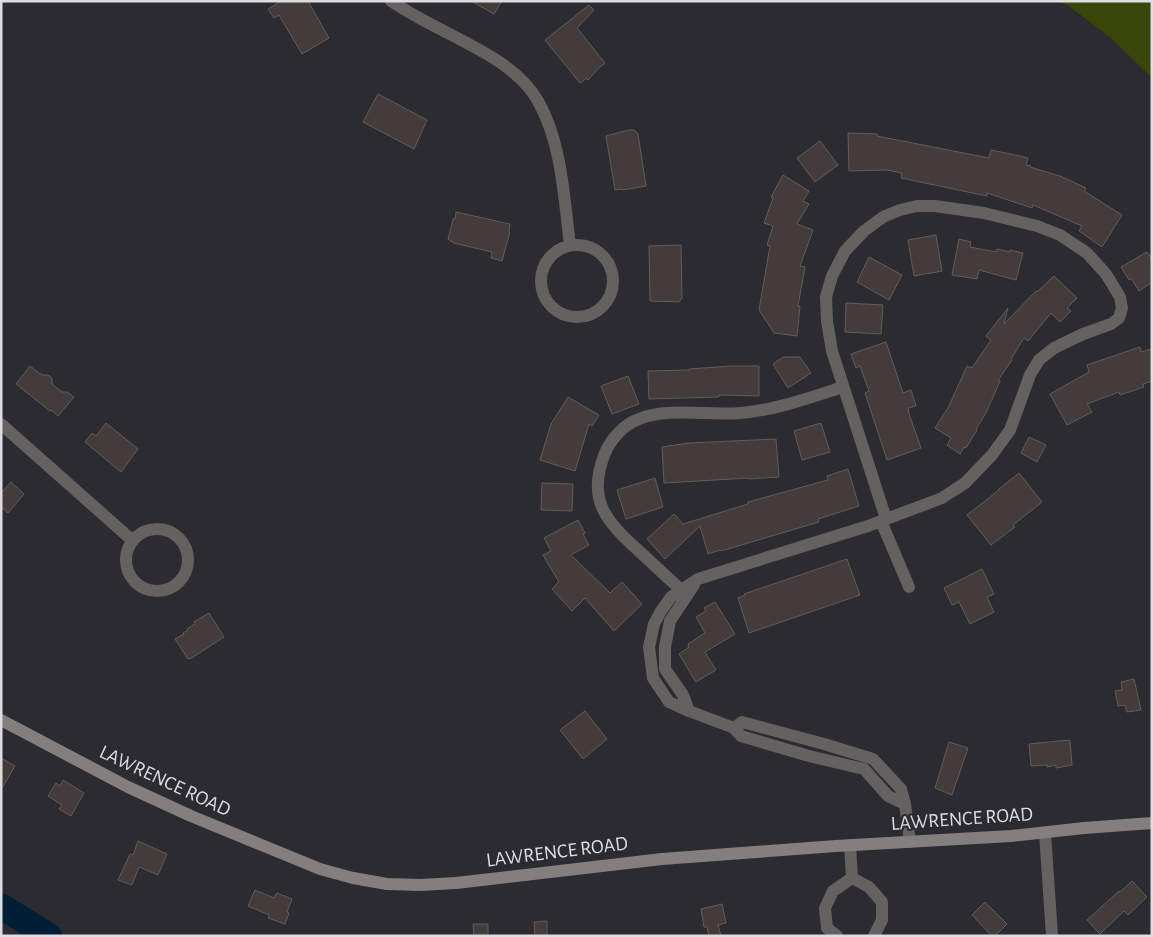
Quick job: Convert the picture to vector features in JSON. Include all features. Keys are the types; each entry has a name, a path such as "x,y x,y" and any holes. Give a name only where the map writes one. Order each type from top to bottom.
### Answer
{"street":[{"path":"391,1 497,61 526,84 537,99 549,125 558,159 570,246"},
{"path":"909,587 883,520 832,351 826,321 826,297 832,276 845,251 864,231 883,217 900,210 917,206 935,206 984,213 1037,226 1060,235 1087,253 1106,274 1120,297 1122,308 1119,318 1111,324 1083,334 1054,348 1039,360 1030,375 1010,430 992,455 965,483 942,498 883,520 698,579 670,597 654,624 649,647 653,678 669,702 734,728 742,722 873,759 901,789 910,842"},
{"path":"579,245 595,250 606,260 612,273 612,288 606,301 596,312 582,317 568,316 553,308 541,287 545,264 556,251 570,246 579,245"},
{"path":"681,590 613,526 604,513 599,492 600,466 614,438 625,426 638,419 658,413 738,413 762,410 843,387"},
{"path":"1,424 133,540"},
{"path":"155,529 168,531 178,537 188,554 187,567 182,578 166,590 153,591 141,586 132,577 127,565 127,552 133,540 143,532 155,529"},
{"path":"689,711 683,695 665,669 665,646 670,620 698,579"},
{"name":"LAWRENCE ROAD","path":"1,720 128,787 192,816 320,869 353,878 387,884 456,883 662,859 850,845 1011,836 1152,823"},
{"path":"1045,833 1052,936"},
{"path":"850,845 852,878"},
{"path":"836,936 827,928 824,908 833,891 852,878"},
{"path":"852,878 869,888 882,902 882,920 874,936"}],"green space":[{"path":"1057,1 1152,1 1152,78 1112,39 1069,6"}],"building":[{"path":"281,1 308,1 329,38 302,54 279,15 274,18 268,9"},
{"path":"471,1 502,1 494,14"},
{"path":"589,5 594,10 577,28 605,63 588,80 587,78 580,83 545,40"},
{"path":"378,94 427,120 414,149 363,122"},
{"path":"634,130 638,134 646,186 615,190 606,136"},
{"path":"848,133 877,134 877,136 989,158 991,150 1028,158 1026,165 1060,176 1086,188 1084,191 1122,215 1102,247 1079,231 1082,226 1033,205 1032,208 987,193 987,196 901,178 902,173 887,170 849,171"},
{"path":"820,141 838,165 815,182 797,158"},
{"path":"783,175 809,191 803,201 809,204 797,224 813,230 800,266 805,267 798,306 800,306 797,336 774,333 759,310 770,246 767,245 773,226 764,223 773,198 771,197"},
{"path":"456,212 510,224 510,232 502,261 491,258 492,252 454,243 448,239"},
{"path":"936,235 942,271 914,276 908,240"},
{"path":"959,239 971,242 970,247 996,252 997,249 1023,253 1016,280 979,270 977,279 952,275"},
{"path":"681,245 682,298 679,302 650,301 649,246"},
{"path":"1147,252 1152,259 1152,282 1139,291 1121,267"},
{"path":"869,257 902,275 889,300 857,282"},
{"path":"1054,276 1077,298 1067,308 1071,311 1060,322 1051,313 1028,341 1024,338 998,380 1000,381 977,430 960,454 947,445 951,438 935,428 949,406 967,366 972,368 991,340 986,336 1008,308 1004,324 1036,291"},
{"path":"846,303 883,305 881,334 845,332"},
{"path":"886,342 903,393 911,390 916,406 908,408 908,411 921,448 887,460 865,393 869,391 860,366 856,368 851,354"},
{"path":"1140,347 1141,352 1152,349 1152,381 1143,384 1144,387 1120,395 1119,392 1087,404 1092,412 1067,425 1050,394 1089,372 1087,365"},
{"path":"783,357 800,357 811,373 788,388 773,364"},
{"path":"30,366 42,375 48,375 52,378 52,384 62,392 67,392 74,397 58,416 16,384"},
{"path":"759,366 759,396 719,395 719,397 649,399 648,371"},
{"path":"628,376 639,404 612,414 601,386"},
{"path":"568,397 599,415 592,426 589,424 575,471 540,460 551,424"},
{"path":"106,423 138,449 121,472 85,442 92,433 96,436"},
{"path":"821,423 830,452 802,460 794,431"},
{"path":"1029,437 1046,445 1037,462 1021,453"},
{"path":"776,439 779,477 664,483 662,447 689,443"},
{"path":"848,469 859,506 818,519 819,522 708,554 700,526 665,559 647,539 674,514 683,524 748,504 748,502 828,480 827,476"},
{"path":"1019,473 1042,502 1013,525 1015,527 991,545 967,515"},
{"path":"655,478 663,507 626,519 617,490"},
{"path":"11,482 24,494 8,513 1,507 1,493"},
{"path":"542,483 573,484 572,511 541,510"},
{"path":"578,520 589,545 571,555 610,593 622,582 642,604 614,631 585,598 572,611 552,589 559,582 543,555 551,551 544,538"},
{"path":"847,559 860,595 749,633 738,598 744,594"},
{"path":"982,569 994,594 987,597 994,612 970,624 959,602 952,605 944,588"},
{"path":"715,602 735,634 705,652 716,670 696,682 679,654 689,647 688,644 705,633 696,617 706,611 704,608"},
{"path":"209,613 224,637 188,659 175,639 184,634 187,629 195,624 194,622"},
{"path":"1134,679 1141,710 1127,712 1125,705 1118,706 1115,691 1122,690 1121,682"},
{"path":"585,711 607,739 583,759 560,730"},
{"path":"1070,740 1072,765 1056,768 1056,765 1047,767 1047,765 1031,766 1029,744"},
{"path":"949,742 968,748 952,795 935,788"},
{"path":"1,758 15,766 1,790"},
{"path":"63,780 84,793 71,816 59,809 62,805 48,796 56,783 60,786"},
{"path":"138,841 167,854 158,875 139,867 132,885 118,880 130,854 133,855"},
{"path":"1132,881 1147,897 1128,915 1124,911 1100,934 1087,920"},
{"path":"255,890 274,898 277,893 292,899 285,924 268,918 269,915 248,906"},
{"path":"985,902 1007,924 995,936 992,936 972,915"},
{"path":"722,904 726,923 718,925 721,936 709,936 707,927 704,927 701,909"},
{"path":"547,921 547,936 535,936 534,922"},
{"path":"473,924 488,924 488,936 474,936"}],"waterway":[{"path":"1,906 49,936"}]}
